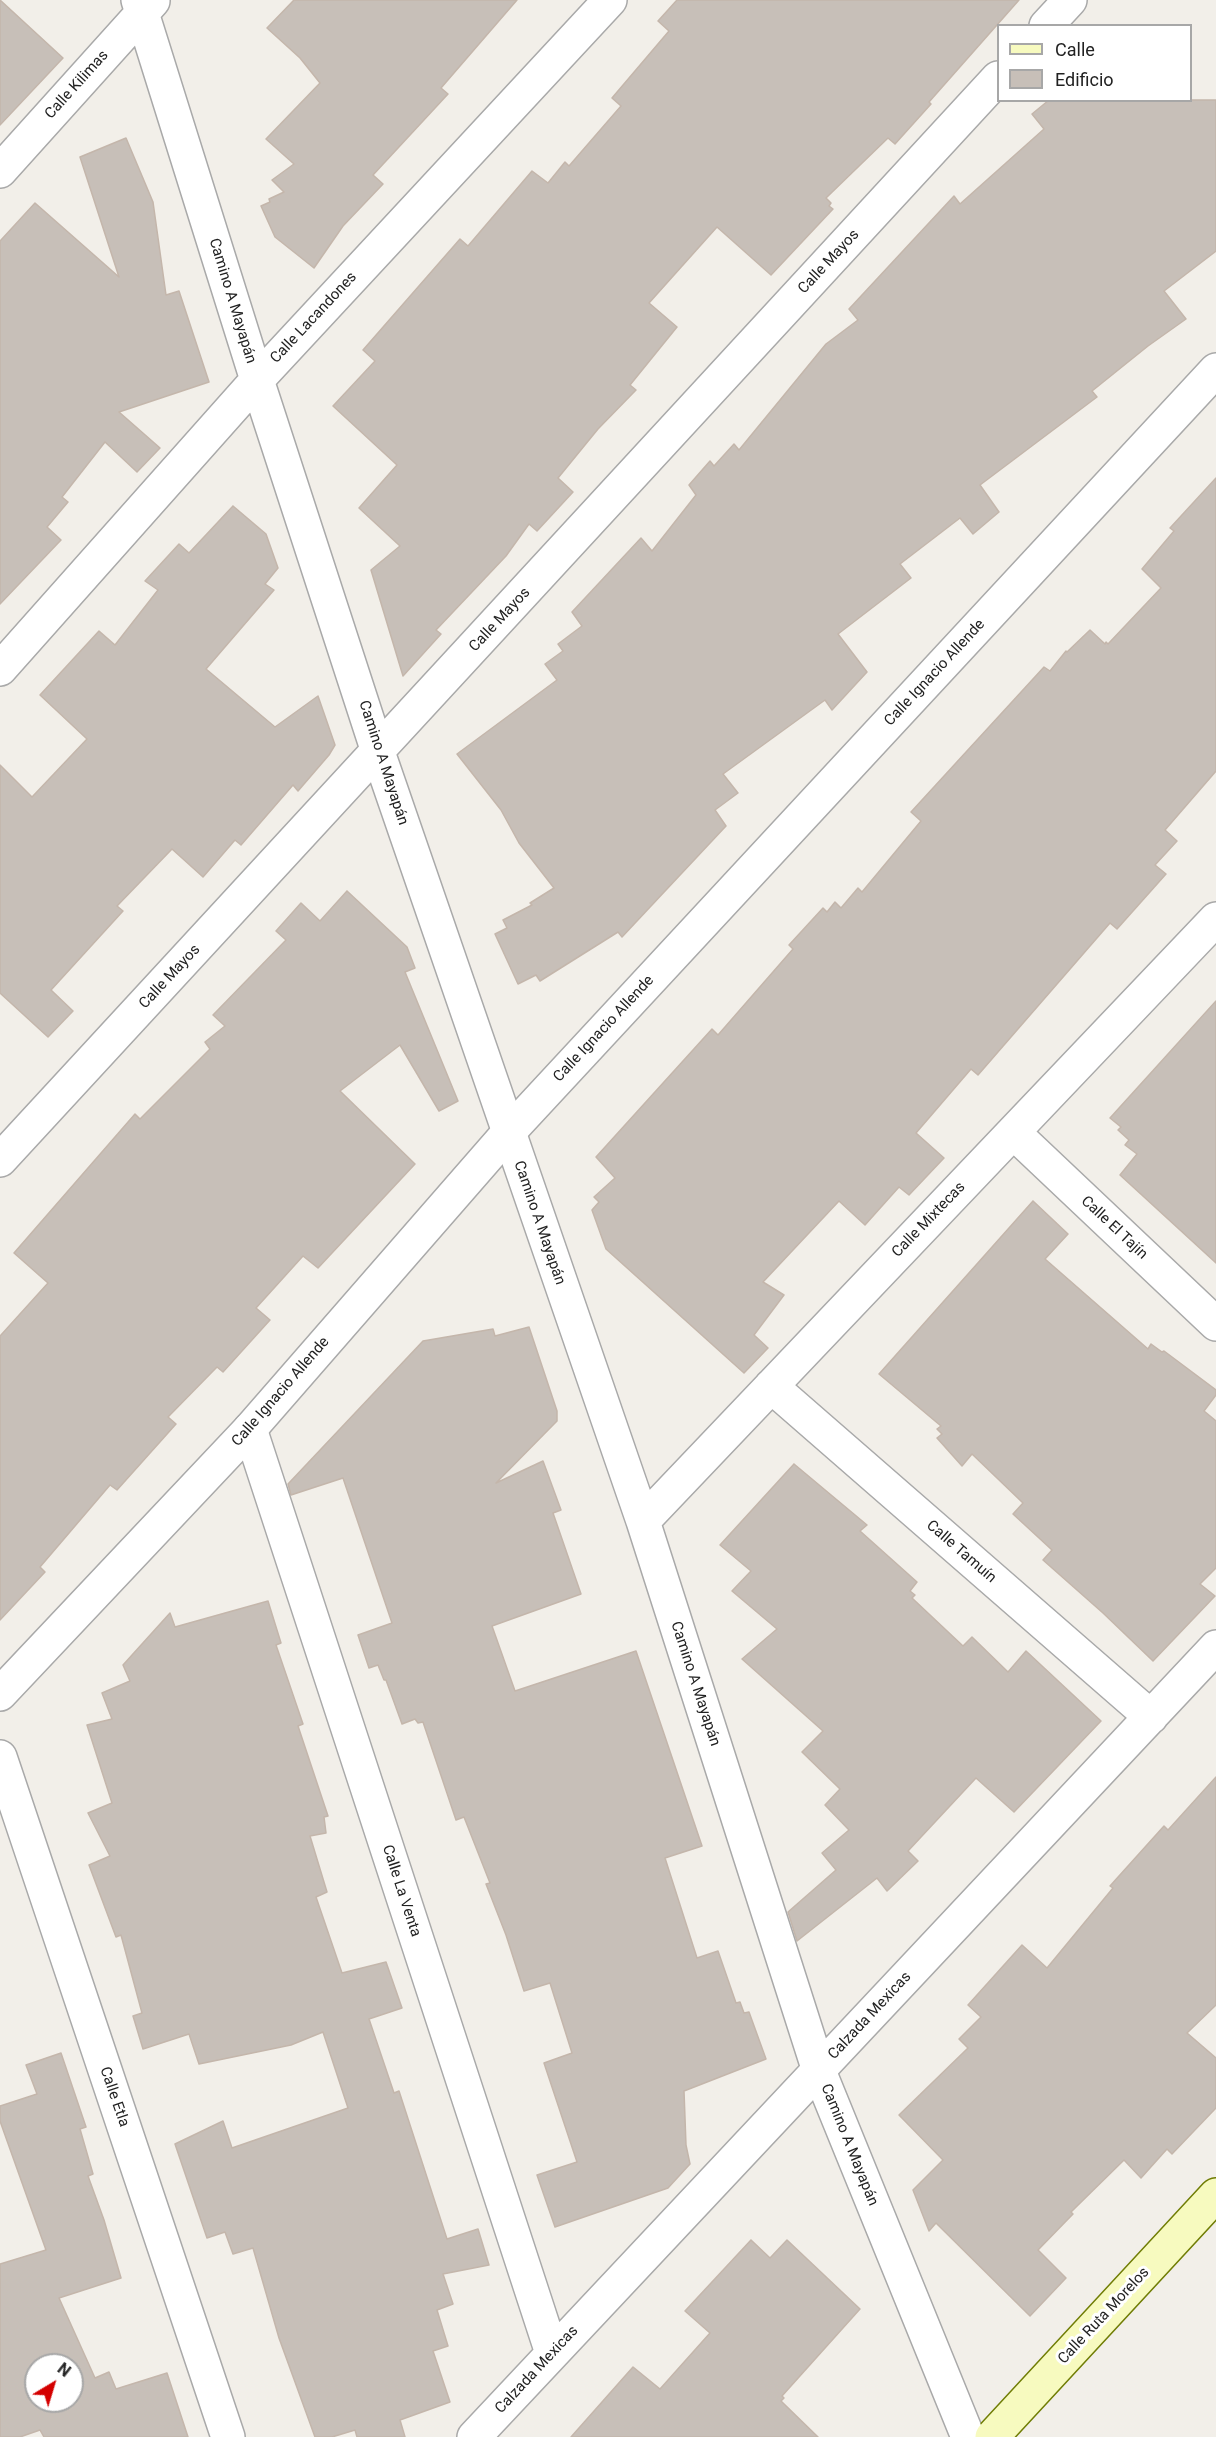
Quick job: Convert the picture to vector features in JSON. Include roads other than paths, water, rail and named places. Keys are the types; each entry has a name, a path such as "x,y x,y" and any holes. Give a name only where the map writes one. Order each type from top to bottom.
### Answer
{"main road":[{"name":"Calle Ruta Morelos","path":"992,2437 1216,2195"}],"street":[{"name":"Calle Lacandones","path":"0,669 257,380 610,0"},
{"path":"1049,24 1070,0"},
{"name":"Camino A Mayapán","path":"145,4 257,380 378,752 643,1521 819,2071 968,2437"},
{"name":"Calle Kilimas","path":"0,171 145,4"},
{"name":"Calle Mayos","path":"0,1161 997,80"},
{"name":"Calle Ignacio Allende","path":"0,1694 250,1430 508,1133 1216,370"},
{"name":"Calle Mixtecas","path":"643,1521 1216,919"},
{"name":"Calle El Tajín","path":"1013,1132 1216,1324"},
{"name":"Calle Tamuín","path":"771,1386 1151,1717"},
{"name":"Calle La Venta","path":"250,1430 552,2353"},
{"name":"Calzada Mexicas","path":"474,2437 1216,1647"},
{"name":"Calle Etla","path":"0,1757 228,2437"}]}
